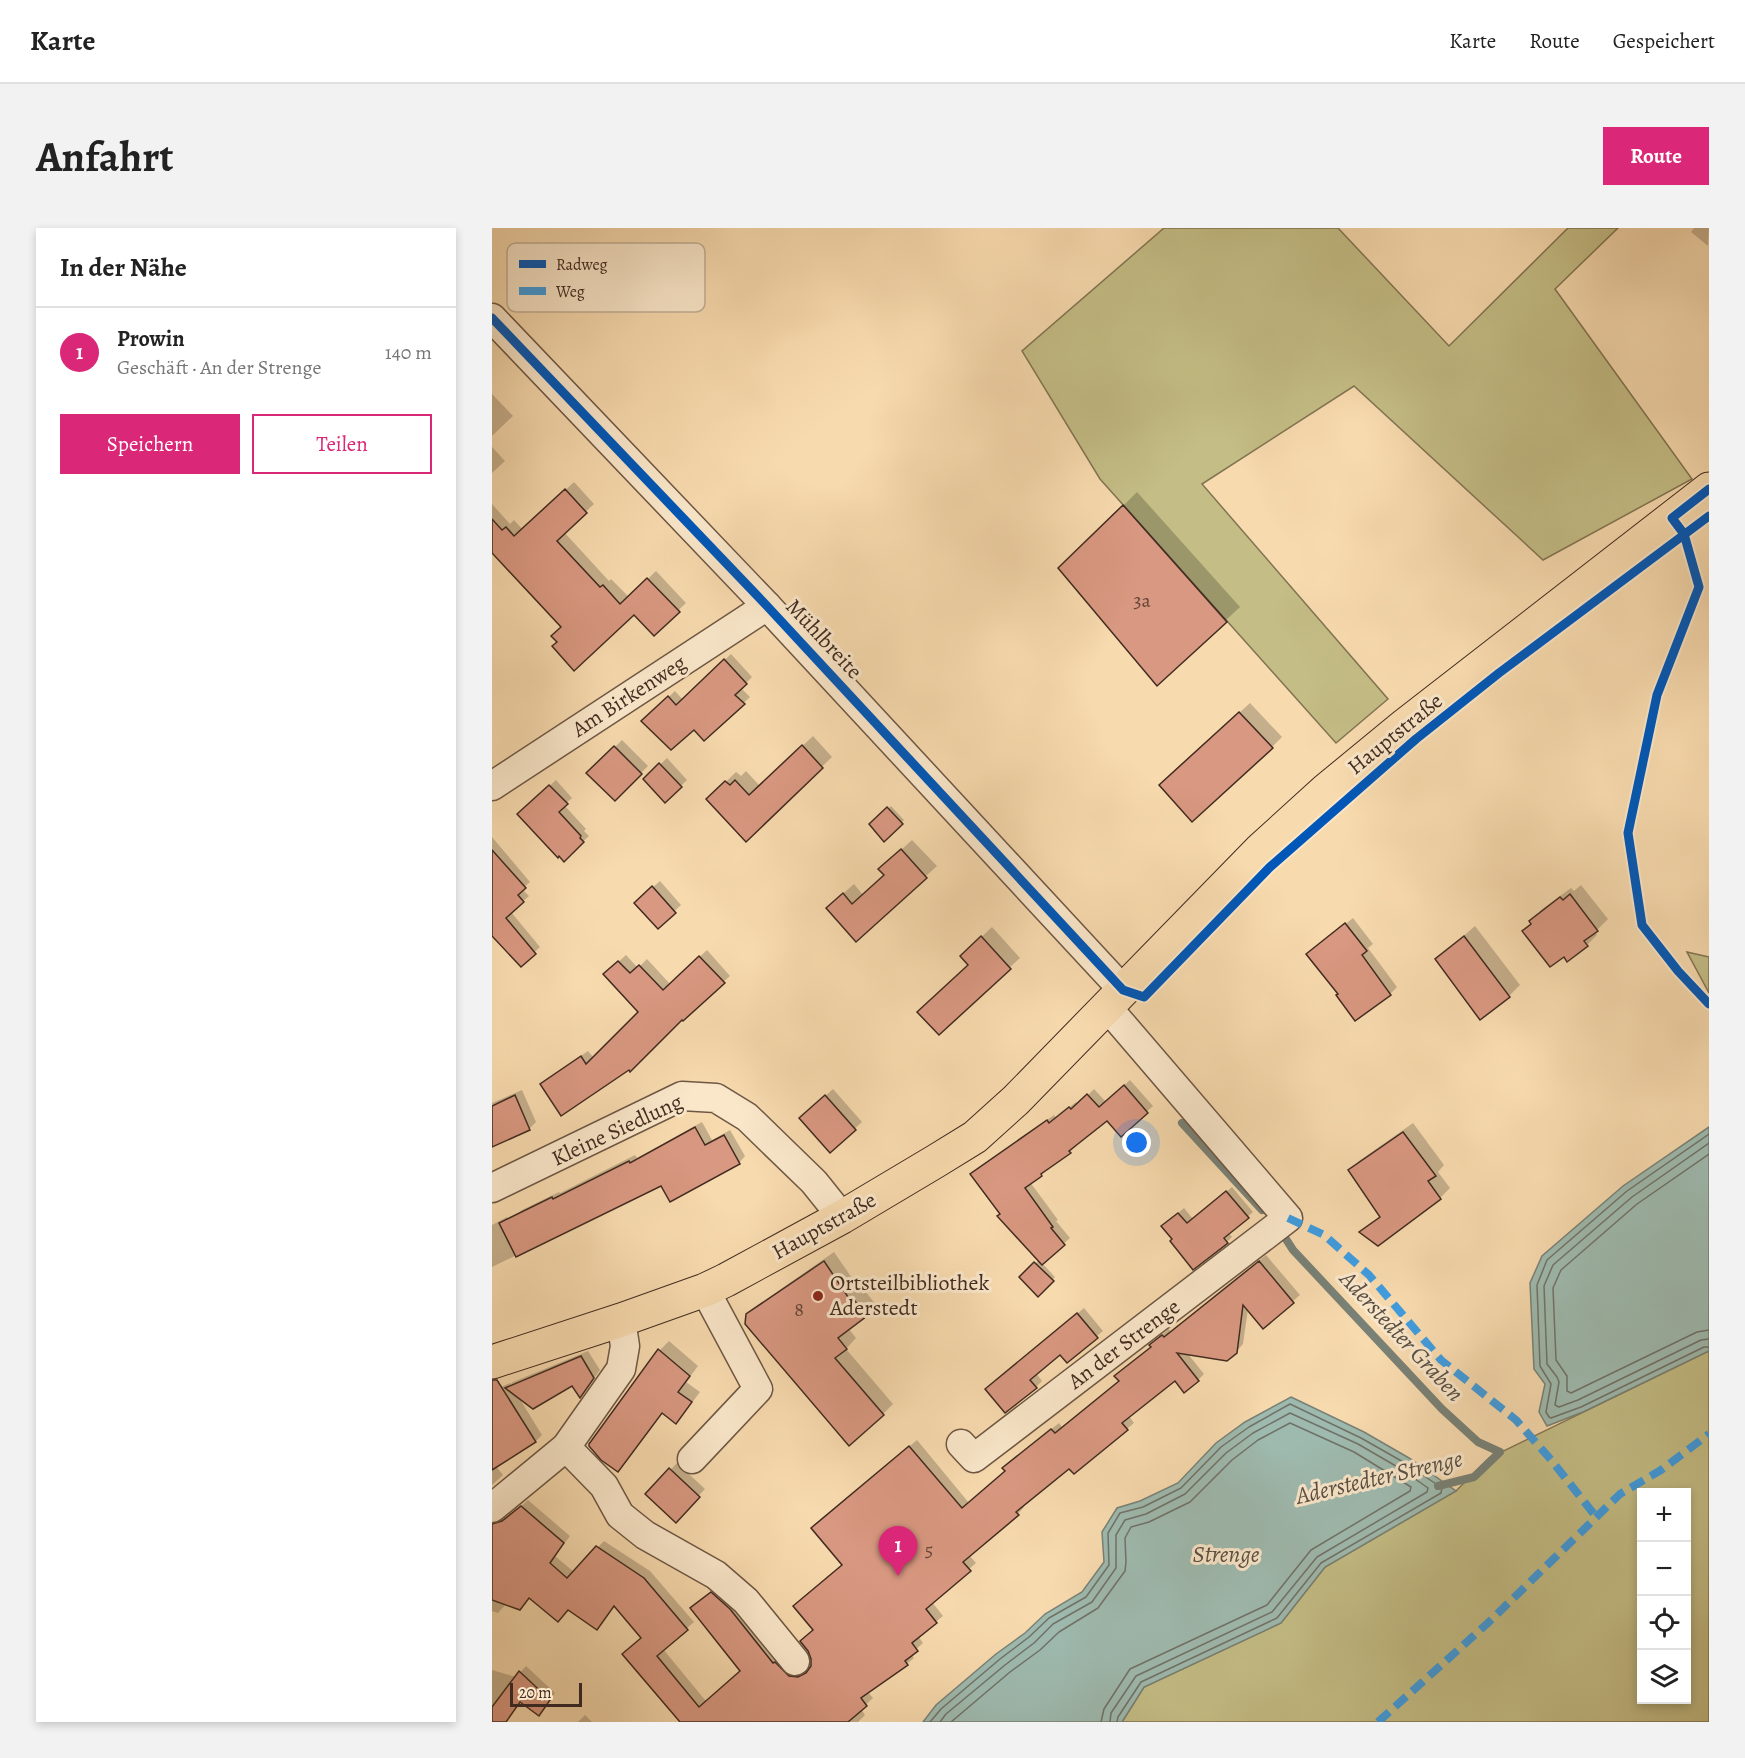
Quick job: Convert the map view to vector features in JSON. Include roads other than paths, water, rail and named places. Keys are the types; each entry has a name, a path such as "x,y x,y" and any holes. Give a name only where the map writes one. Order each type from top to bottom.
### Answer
{"main road":[{"name":"Hauptstraße","path":"492,1362 705,1290 842,1217 975,1137 1016,1100 1260,850 1326,790 1405,724 1709,489"}],"street":[{"name":"Mühlbreite","path":"492,318 767,606 1115,999"},
{"name":"Am Birkenweg","path":"492,786 767,606"},
{"name":"An der Strenge","path":"961,1444 974,1458 1288,1218 1115,999"},
{"name":"Kleine Siedlung","path":"492,1188 682,1095 716,1098 747,1117 814,1182 842,1217"},
{"path":"692,1459 758,1389 705,1290"},
{"path":"492,1508 566,1447 621,1370 625,1346 621,1320"},
{"path":"566,1447 604,1486 620,1515 645,1535 716,1575 746,1601 795,1661"}],"water":[{"path":"1709,1127 1709,1351 1583,1412 1547,1426 1539,1412 1545,1384 1534,1369 1530,1283 1542,1256 1623,1186"},
{"name":"Strenge","path":"1291,1397 1364,1432 1409,1458 1456,1491 1325,1567 1281,1623 1144,1687 1122,1722 923,1722 936,1705 996,1654 1025,1633 1045,1614 1082,1592 1104,1562 1102,1532 1117,1508 1140,1501 1178,1483 1216,1443 1245,1422"}],"waterway":[{"name":"Aderstedter Graben","path":"1182,1123 1262,1210"},
{"name":"Aderstedter Graben","path":"1284,1236 1293,1250 1442,1409 1478,1442 1500,1452 1474,1477 1438,1486"}],"place":[{"name":"Ortsteilbibliothek Aderstedt","path":"818,1296"},
{"name":"Prowin","path":"898,1576"}],"water label":[{"name":"Aderstedter Strenge","path":"1379,1477"}]}
